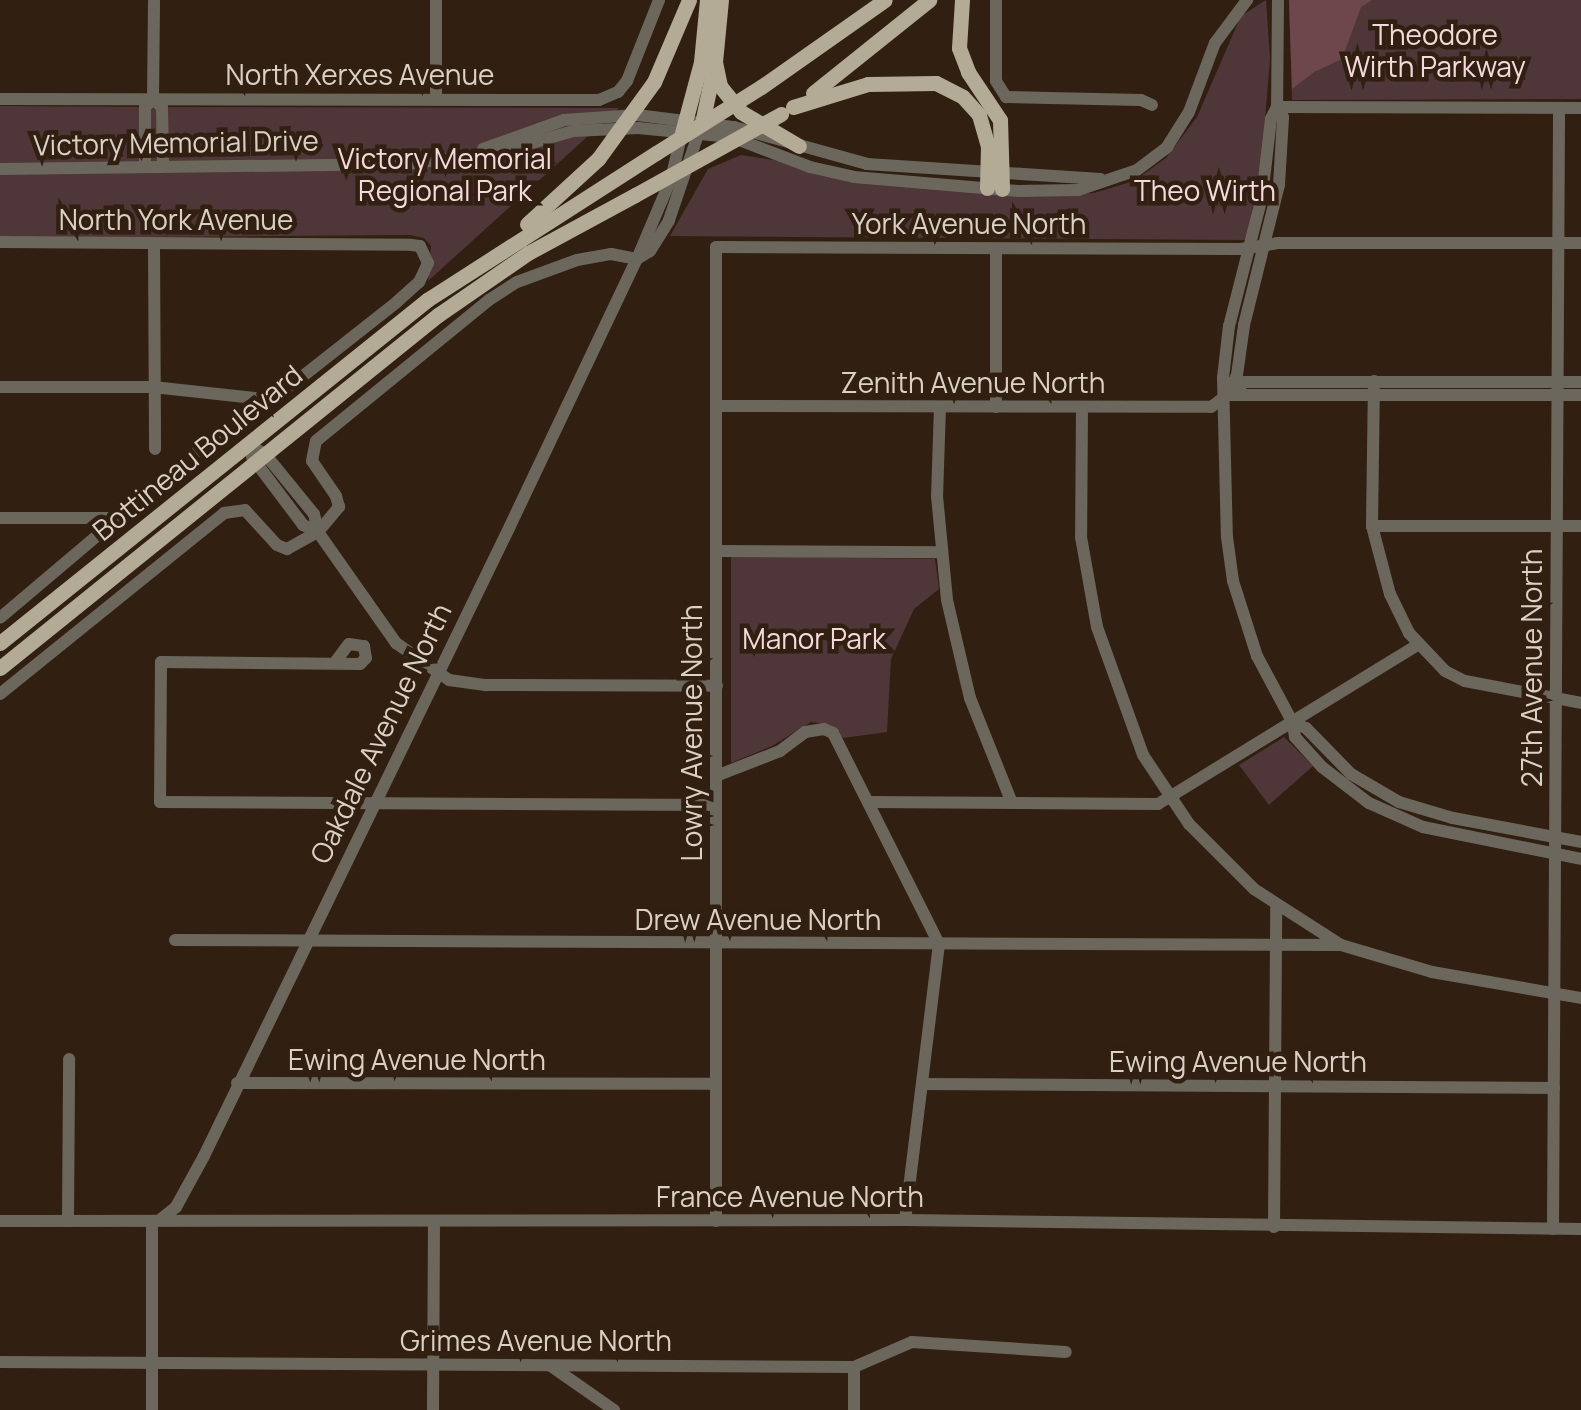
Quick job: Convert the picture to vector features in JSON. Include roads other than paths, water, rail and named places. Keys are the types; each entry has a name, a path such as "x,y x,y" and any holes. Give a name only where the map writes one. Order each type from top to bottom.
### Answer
{"main road":[{"path":"459,276 528,223 598,159 654,82 689,0"},
{"path":"692,127 707,0"},
{"path":"721,0 716,62 720,86 741,112 799,146"},
{"path":"459,276 761,87 885,0"},
{"path":"787,111 929,0"},
{"path":"962,0 959,48 968,72 1000,120 995,180"},
{"path":"692,127 716,62"},
{"path":"787,111 868,84 936,83 964,97 979,115 995,180"},
{"name":"Bottineau Boulevard","path":"0,668 422,328 528,253 787,111"},
{"name":"Bottineau Boulevard","path":"0,644 459,276"}],"street":[{"path":"145,167 145,108 154,99 154,0"},
{"path":"436,0 436,99"},
{"name":"North Xerxes Avenue","path":"0,99 609,97 627,81 658,0"},
{"path":"996,0 996,81 1006,97 1152,104"},
{"path":"692,127 799,146 866,164 1064,192 1116,179 1156,156 1178,132 1215,43 1247,0"},
{"path":"1278,0 1277,108 1271,119 1266,174 1250,248 1229,326 1223,378 1227,395 1223,483 1234,580 1257,656 1293,723 1295,737 1322,767 1382,810 1423,827 1581,859"},
{"path":"154,99 162,107 163,167"},
{"path":"1277,108 1581,108"},
{"path":"1227,395 1237,375 1246,314 1282,154 1284,118 1277,108"},
{"name":"27th Avenue North","path":"1553,1229 1559,108"},
{"name":"Victory Memorial Drive","path":"0,169 406,164 472,154 541,126 584,116 692,127"},
{"path":"692,127 731,136 835,174 995,180"},
{"name":"Oakdale Avenue North","path":"154,1222 176,1207 238,1084 638,259 692,127"},
{"name":"North York Avenue","path":"0,242 420,246 428,256 418,282 260,406"},
{"name":"York Avenue North","path":"716,246 996,250 1581,243"},
{"path":"154,245 155,449"},
{"name":"Lowry Avenue North","path":"716,246 716,1220"},
{"path":"996,250 996,407"},
{"path":"0,694 224,512 244,510 276,545 287,549 318,532 339,507 336,496 312,462 316,441 517,282 577,260 611,254 638,259"},
{"name":"Zenith Avenue North","path":"716,406 1211,407 1227,395 1374,388 1557,388 1581,382"},
{"path":"0,387 153,387 254,398 260,406 194,454 0,618"},
{"path":"1374,388 1372,526 1390,594 1417,644 1445,671 1465,681 1581,703"},
{"name":"Zenith Avenue North","path":"1557,388 1581,395"},
{"path":"940,407 937,496 941,552 970,698 1012,803"},
{"path":"1082,407 1081,538 1097,628 1126,715 1170,798 1212,851 1276,906 1341,945 1432,972 1581,998"},
{"path":"247,444 303,525 318,532 396,643 436,674 486,686 717,686"},
{"path":"0,518 119,518"},
{"path":"1372,526 1581,526"},
{"path":"716,550 941,552"},
{"path":"870,802 1158,804 1417,644"},
{"path":"336,661 160,662 160,802 716,804"},
{"path":"1293,723 1306,728 1351,774 1399,802 1453,818 1581,842"},
{"path":"716,776 780,751 815,729 833,734 939,944 905,1220"},
{"path":"1274,1227 1276,906"},
{"name":"Drew Avenue North","path":"175,940 1341,945"},
{"path":"68,1222 69,1059"},
{"name":"Ewing Avenue North","path":"238,1084 716,1084"},
{"name":"Ewing Avenue North","path":"922,1084 1554,1088"},
{"name":"France Avenue North","path":"0,1221 905,1220 1581,1229"},
{"path":"152,1410 154,1222"},
{"path":"433,1410 434,1222"},
{"name":"Grimes Avenue North","path":"0,1362 854,1367 912,1342 1066,1352"},
{"path":"549,1364 614,1410"},
{"path":"854,1367 854,1410"}],"park label":[{"name":"Theodore Wirth Parkway","path":"1435,50"},
{"name":"Victory Memorial Regional Park","path":"445,174"},
{"name":"Theo Wirth","path":"1205,190"},
{"name":"Manor Park","path":"814,638"}]}
